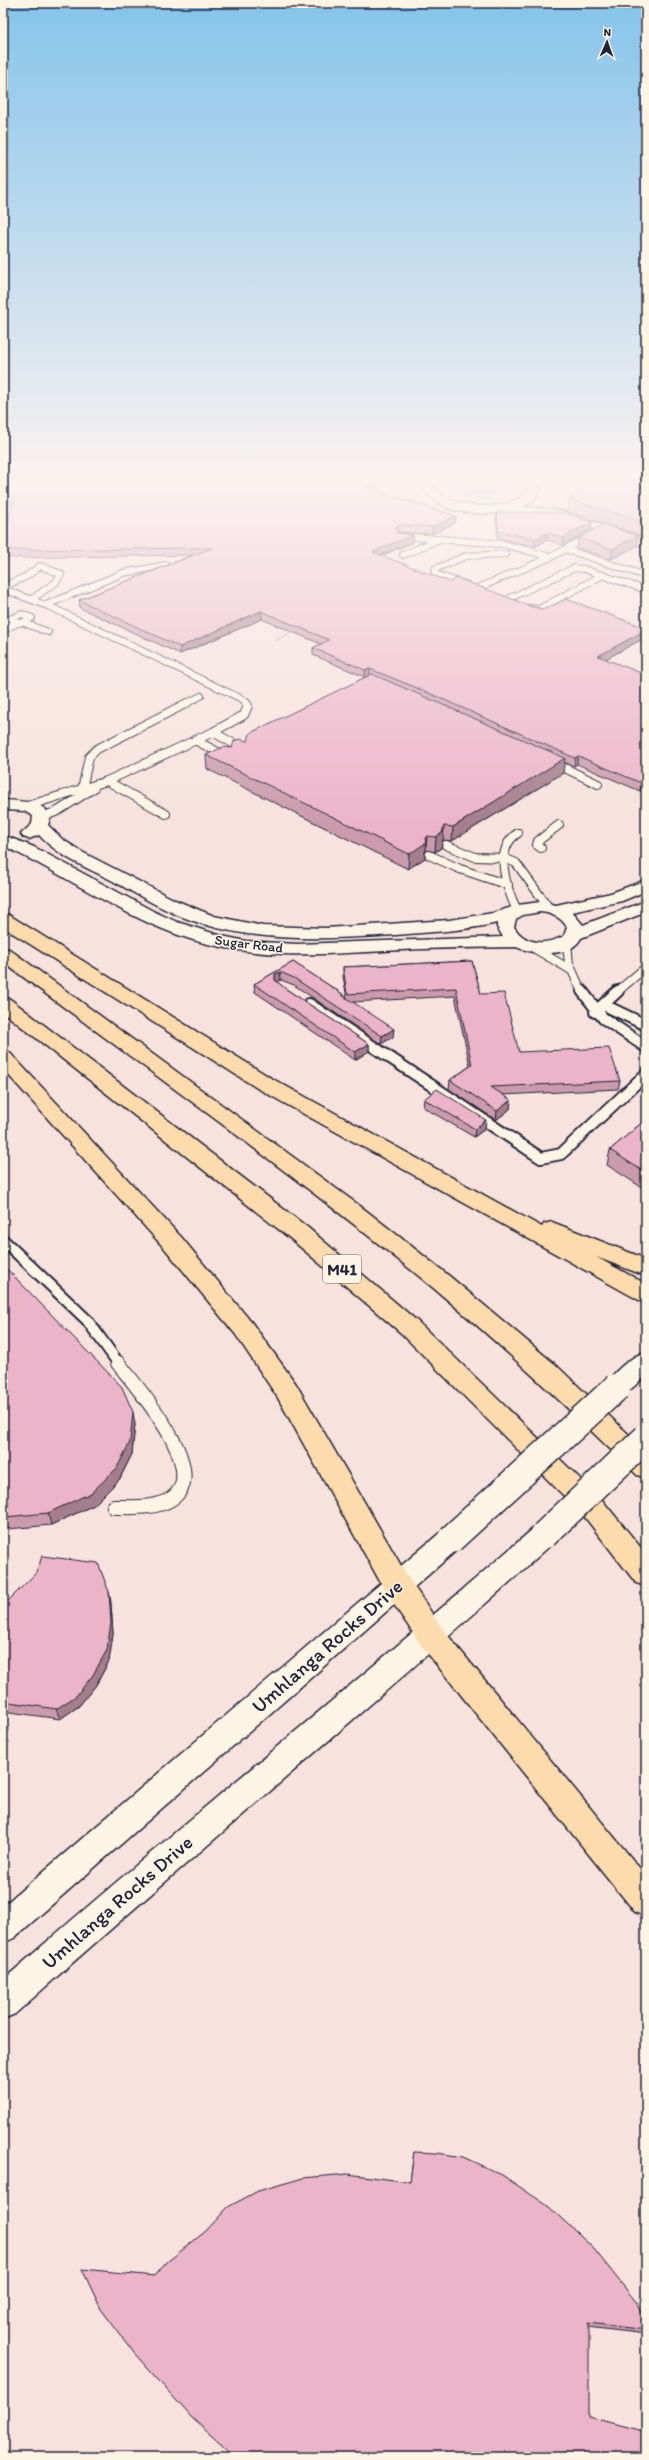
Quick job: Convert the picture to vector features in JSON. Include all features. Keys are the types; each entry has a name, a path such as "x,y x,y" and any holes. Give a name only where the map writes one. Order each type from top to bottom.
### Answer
{"highway":[{"path":"3,919 264,1083 459,1190 603,1273 646,1295"},
{"path":"3,953 350,1211 440,1281 548,1373 646,1467"},
{"name":"M41","path":"3,1003 299,1233 410,1327 593,1508 646,1574"},
{"path":"3,1058 174,1244 244,1329 287,1391 397,1584 431,1636 646,1900"},
{"path":"459,1190 646,1268"}],"street":[{"path":"5,804 27,806"},
{"name":"Sugar Road","path":"27,806 37,810 41,822 61,846 172,907 202,918 239,928 279,933 368,931 456,926 532,907 552,909"},
{"path":"3,840 25,836 41,822"},
{"name":"Sugar Road","path":"3,840 32,852 167,925 196,936 230,944 313,949 524,944 550,948 571,938"},
{"path":"552,909 605,900 646,885"},
{"path":"571,938 646,906"},
{"path":"552,909 573,920 576,927 571,938"},
{"path":"514,912 505,923 505,928 524,944"},
{"name":"Umhlanga Rocks Drive","path":"3,1927 184,1773 397,1584 451,1539 646,1361"},
{"name":"Umhlanga Rocks Drive","path":"3,2002 136,1884 431,1636 544,1536 646,1438"}],"lane":[{"path":"21,595 247,703 248,709 244,715 213,732 115,777 27,806"},
{"path":"32,599 38,595"},
{"path":"46,606 72,595"},
{"path":"512,595 503,599 532,610 537,610 566,595"},
{"path":"3,612 21,623 48,632"},
{"path":"3,622 22,614 32,617 30,620 3,630"},
{"path":"82,789 89,757 96,749 201,696"},
{"path":"213,732 246,750"},
{"path":"195,740 230,758"},
{"path":"544,758 598,784"},
{"path":"105,781 169,812 115,777"},
{"path":"41,822 105,781"},
{"path":"541,848 537,845 538,841 559,825"},
{"path":"514,912 504,858 506,844 518,833"},
{"path":"446,845 475,856 504,858 521,867 552,909"},
{"path":"429,856 460,869 508,885"},
{"path":"571,938 567,956 582,996 595,1012 616,1029 646,1047"},
{"path":"524,944 554,958 571,970"},
{"path":"595,1012 646,967"},
{"path":"300,998 541,1158 561,1154 646,1074"},
{"path":"604,1005 646,1025"},
{"path":"3,1240 86,1320 154,1412 179,1450 184,1468 183,1480 179,1490 171,1498 146,1507 114,1507"}],"path":[{"path":"276,640 292,632"}],"building":[{"path":"92,595 501,595 533,607 545,609 566,599 646,628 646,630 598,656 646,675 646,780 641,783 578,756 575,758 422,690 370,669 365,670 313,648 329,640 261,611 180,647 79,600"},
{"path":"372,674 565,758 453,827 444,826 442,833 436,837 427,836 425,838 426,843 409,854 206,755 223,747 232,748 234,741 239,739 248,741 250,733"},
{"path":"472,961 481,994 504,993 519,1052 609,1048 620,1081 491,1087 511,1100 497,1111 450,1080 472,1065 456,988 347,994 343,967"},
{"path":"293,962 394,1029 382,1036 294,978 280,972 275,974 275,980 286,989 369,1044 355,1052 254,984"},
{"path":"437,1089 486,1120 475,1129 424,1099"},
{"path":"646,1119 646,1173 610,1150"},
{"path":"3,1265 122,1387 133,1412 130,1442 117,1468 91,1493 48,1513 3,1517"},
{"path":"42,1556 98,1563 109,1592 111,1623 107,1650 93,1675 76,1696 56,1709 3,1701 3,1609 5,1604 37,1572"},
{"path":"414,2152 437,2153 463,2157 502,2175 548,2206 593,2248 637,2303 646,2320 646,2330 589,2323 589,2417 646,2432 646,2457 235,2457 192,2418 134,2353 101,2309 82,2269 155,2276 167,2262 206,2231 228,2207 258,2191 303,2178 347,2174 410,2182"}]}
